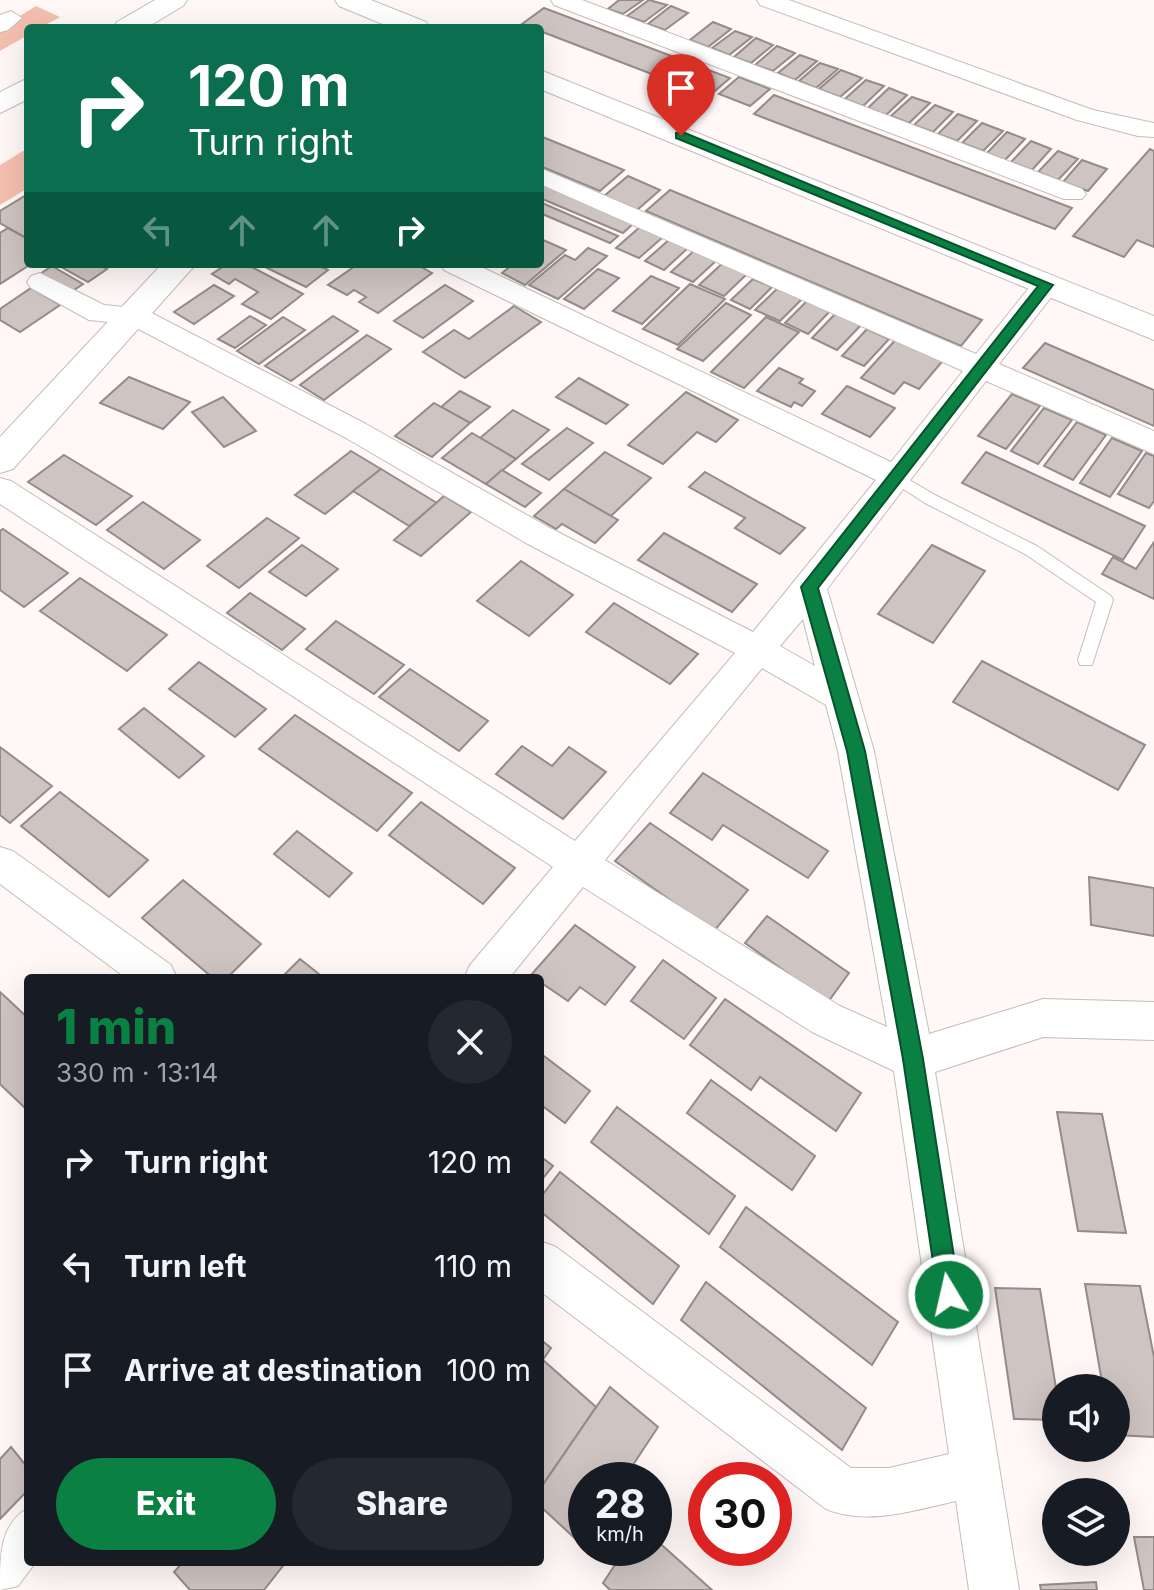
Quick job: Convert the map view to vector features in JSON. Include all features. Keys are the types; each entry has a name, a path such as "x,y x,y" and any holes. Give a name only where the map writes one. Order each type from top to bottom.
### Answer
{"main road":[{"path":"134,24 174,0"},
{"path":"348,0 406,24"},
{"path":"544,81 1154,329"},
{"path":"0,104 24,89"},
{"path":"0,460 176,268"}],"street":[{"path":"562,0 1073,194"},
{"path":"768,0 1085,115 1138,129 1154,130"},
{"path":"0,13 11,18 0,25"},
{"path":"544,177 1154,443"},
{"path":"461,268 896,477"},
{"path":"40,282 99,314 134,315 356,431 537,535 758,650 841,697"},
{"path":"487,974 810,587 1046,285"},
{"path":"0,489 579,864 826,1019 913,1059 1043,1018 1154,1021"},
{"path":"810,587 856,751 913,1059 994,1590"},
{"path":"0,863 152,974"},
{"path":"544,1266 843,1492 889,1492 976,1472"},
{"path":"0,1568 24,1538"}],"lane":[{"path":"896,477 930,499 1031,550 1105,600 1086,660"}],"shaded area":[{"path":"36,6 60,17 47,24 24,24 24,37 0,51 0,28"},
{"path":"24,150 24,190 0,205 0,165"}],"building":[{"path":"619,0 643,0 623,14 608,9"},
{"path":"649,0 667,5 644,22 627,16"},
{"path":"671,6 688,13 665,30 648,24"},
{"path":"544,8 730,78 709,96 544,33 544,24 522,24"},
{"path":"713,22 731,29 708,47 690,40"},
{"path":"735,31 752,37 729,55 712,48"},
{"path":"756,38 773,45 751,63 734,57"},
{"path":"777,46 795,53 773,71 755,65"},
{"path":"800,55 817,61 795,80 778,73"},
{"path":"820,63 838,69 816,88 799,81"},
{"path":"841,70 862,78 840,97 819,89"},
{"path":"739,77 770,89 750,106 719,94"},
{"path":"866,80 884,86 863,106 845,99"},
{"path":"889,88 907,95 886,115 868,108"},
{"path":"774,95 1072,208 1055,229 754,114"},
{"path":"912,97 930,103 909,123 891,116"},
{"path":"935,105 953,112 933,132 914,125"},
{"path":"958,114 977,121 957,141 938,134"},
{"path":"982,123 1003,131 983,151 962,143"},
{"path":"1007,132 1025,139 1005,160 987,153"},
{"path":"544,138 624,170 600,191 544,168"},
{"path":"1031,141 1051,149 1032,170 1011,162"},
{"path":"1150,149 1154,151 1154,247 1137,240 1124,257 1073,236"},
{"path":"1058,151 1078,159 1058,180 1038,172"},
{"path":"1082,160 1107,169 1088,191 1063,182"},
{"path":"628,176 660,190 637,210 604,196"},
{"path":"544,185 634,223 623,233 544,200"},
{"path":"670,190 982,320 961,346 646,211"},
{"path":"24,196 24,237 0,223 0,211"},
{"path":"544,204 618,236 610,243 544,215"},
{"path":"640,227 663,237 639,258 616,248"},
{"path":"8,228 24,237 25,268 0,284 0,233"},
{"path":"670,239 689,247 664,270 645,261"},
{"path":"544,240 566,250 525,285 502,273 508,268 544,268"},
{"path":"588,248 607,256 558,299 529,285 565,255 575,260"},
{"path":"696,249 718,259 693,282 671,272"},
{"path":"725,261 749,272 724,296 699,285"},
{"path":"55,268 83,284 71,292 40,274"},
{"path":"63,268 107,269 88,282"},
{"path":"221,268 254,268 303,294 271,319 242,304 258,292 235,279 229,284 212,274"},
{"path":"267,268 328,270 306,287"},
{"path":"352,268 423,268 432,273 378,313 359,302 366,297 354,290 347,295 328,285"},
{"path":"598,269 619,278 584,309 564,299"},
{"path":"651,276 679,288 642,324 613,311"},
{"path":"753,279 772,287 750,309 731,300"},
{"path":"690,284 725,299 678,345 643,329"},
{"path":"214,285 234,296 194,324 174,312"},
{"path":"445,285 473,301 423,338 394,321"},
{"path":"779,287 803,298 780,321 755,310"},
{"path":"31,288 60,305 20,332 0,320 0,309"},
{"path":"808,300 831,310 808,334 785,323"},
{"path":"726,303 751,315 703,361 677,349"},
{"path":"514,306 541,322 465,378 423,352 454,330 469,339"},
{"path":"838,311 864,322 837,350 812,338"},
{"path":"250,316 266,325 235,348 218,339"},
{"path":"333,316 358,331 291,381 265,366"},
{"path":"283,317 305,330 259,364 237,351"},
{"path":"766,317 799,332 744,388 711,372"},
{"path":"867,329 889,339 864,366 842,356"},
{"path":"367,335 391,349 324,400 300,385"},
{"path":"898,337 945,358 919,389 904,382 894,394 861,378"},
{"path":"1045,343 1154,390 1154,426 1023,368"},
{"path":"779,368 803,379 799,383 815,391 802,406 794,402 791,407 757,391"},
{"path":"129,377 190,402 163,429 100,403"},
{"path":"579,378 628,405 606,424 556,397"},
{"path":"847,386 895,408 870,437 822,414"},
{"path":"460,391 490,407 470,423 441,407"},
{"path":"686,392 738,420 716,442 697,432 663,464 628,445"},
{"path":"1012,394 1040,406 1006,449 978,436"},
{"path":"223,397 256,431 224,447 192,412"},
{"path":"434,403 470,423 432,457 395,436"},
{"path":"1044,408 1072,420 1038,464 1011,451"},
{"path":"513,410 549,430 516,459 480,438"},
{"path":"1077,422 1106,435 1073,480 1044,466"},
{"path":"567,428 593,443 549,480 522,464"},
{"path":"472,433 516,459 486,484 442,458"},
{"path":"1112,438 1142,451 1110,497 1080,483"},
{"path":"351,451 381,469 325,514 295,495"},
{"path":"605,452 651,478 611,516 564,489"},
{"path":"986,452 1145,526 1123,560 962,483"},
{"path":"1146,453 1154,456 1154,501 1149,508 1118,494"},
{"path":"64,455 132,496 96,525 28,482"},
{"path":"381,469 437,503 409,526 353,491"},
{"path":"502,470 541,493 525,507 486,484"},
{"path":"705,472 805,528 780,554 735,528 745,518 689,487"},
{"path":"564,489 618,520 595,543 562,524 556,529 534,516"},
{"path":"444,496 471,512 421,556 394,540"},
{"path":"143,502 200,540 164,569 107,530"},
{"path":"267,518 299,538 239,588 207,566"},
{"path":"3,529 68,573 24,607 0,590 0,531"},
{"path":"664,533 757,584 732,612 638,560"},
{"path":"1154,542 1154,599 1102,574 1113,557 1136,569"},
{"path":"302,545 338,569 306,596 269,572"},
{"path":"932,545 985,571 933,643 878,614"},
{"path":"521,561 573,595 529,636 477,601"},
{"path":"80,578 167,635 127,671 40,611"},
{"path":"250,593 305,629 282,650 227,613"},
{"path":"614,603 698,654 670,684 586,632"},
{"path":"336,621 404,665 374,694 306,649"},
{"path":"982,661 1145,745 1118,790 953,702"},
{"path":"199,662 266,709 235,737 169,689"},
{"path":"410,669 488,721 459,751 379,697"},
{"path":"144,708 204,756 179,778 119,729"},
{"path":"295,715 412,793 377,831 259,749"},
{"path":"522,746 552,766 569,747 606,772 563,819 496,774"},
{"path":"0,747 52,786 10,823 0,815"},
{"path":"703,773 828,851 808,878 723,825 712,840 670,813"},
{"path":"60,792 148,860 109,897 21,826"},
{"path":"421,802 515,868 483,904 389,835"},
{"path":"650,823 748,890 714,931 615,861"},
{"path":"297,831 352,873 329,897 274,854"},
{"path":"1089,877 1154,888 1154,936 1091,925"},
{"path":"183,880 261,944 231,974 208,974 142,918"},
{"path":"767,916 849,973 828,1002 745,943"},
{"path":"575,925 635,967 605,1005 580,987 568,1001 544,985 544,974 532,974"},
{"path":"300,959 319,974 285,974"},
{"path":"663,960 716,998 684,1039 631,1001"},
{"path":"0,992 24,1014 24,1107 0,1084"},
{"path":"725,999 861,1093 836,1131 760,1077 751,1090 690,1045"},
{"path":"544,1056 590,1091 565,1123 544,1107"},
{"path":"711,1080 815,1156 792,1190 687,1113"},
{"path":"617,1107 735,1196 709,1234 591,1142"},
{"path":"1057,1112 1102,1114 1126,1233 1078,1231"},
{"path":"544,1159 553,1166 544,1177"},
{"path":"560,1172 679,1266 653,1304 544,1214 544,1193"},
{"path":"746,1207 898,1322 872,1365 720,1247"},
{"path":"706,1282 866,1408 842,1450 681,1320"},
{"path":"1085,1284 1140,1286 1154,1357 1154,1437 1130,1436 1130,1374 1101,1374"},
{"path":"995,1288 1040,1289 1054,1374 1042,1374 1042,1420 1014,1419"},
{"path":"544,1342 551,1348 544,1358"},
{"path":"544,1361 596,1407 544,1483"},
{"path":"610,1387 658,1427 635,1462 568,1462 568,1532 544,1510 544,1483"},
{"path":"11,1447 24,1463 24,1494 0,1519 0,1459"},
{"path":"1134,1537 1154,1537 1154,1590 1144,1590"},
{"path":"672,1554 712,1590 610,1590 603,1583 614,1566 672,1566"},
{"path":"179,1566 283,1566 264,1590 190,1590 174,1572"},
{"path":"1096,1582 1097,1590 1041,1590 1040,1585"}],"route":[{"path":"681,136 1046,285 810,587 856,751 913,1059 949,1295"}]}
